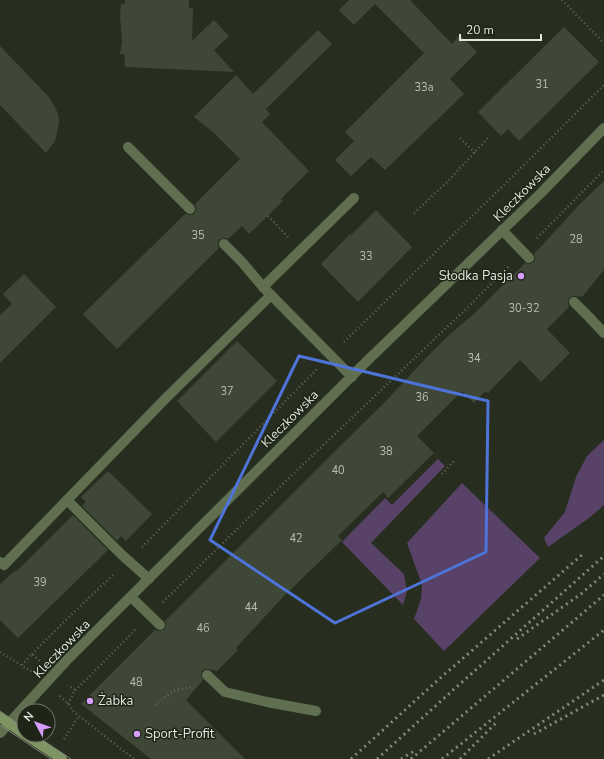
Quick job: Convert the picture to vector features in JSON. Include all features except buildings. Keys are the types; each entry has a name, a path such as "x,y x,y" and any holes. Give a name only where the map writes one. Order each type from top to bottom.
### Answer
{"main road":[{"path":"0,717 16,728"},
{"path":"38,743 62,759"}],"street":[{"name":"Kleczkowska","path":"0,734 67,660 352,377 541,193 604,128"},
{"path":"128,147 190,209"},
{"path":"263,286 354,198"},
{"path":"502,230 526,255"},
{"path":"224,244 271,295 352,377"},
{"path":"0,562 4,565 166,398 271,295"},
{"path":"574,302 604,333"},
{"path":"67,500 122,555 149,579"},
{"path":"131,597 160,625"},
{"path":"208,675 225,692 267,702 316,711"}],"path":[{"path":"562,0 604,43"},
{"path":"414,213 447,182 488,137"},
{"path":"460,138 475,153"},
{"path":"75,690 292,475 465,310 526,255 604,170"},
{"path":"268,216 302,249"},
{"path":"442,474 454,461"},
{"path":"0,652 32,672"},
{"path":"155,705 173,691 206,684 218,685"},
{"path":"61,698 74,712 134,759"}],"highlighted area":[{"path":"299,356 488,401 486,552 335,623 210,540"}],"shaded area":[{"path":"604,440 604,505 589,518 548,547 544,538 565,512 576,477 587,456"},
{"path":"438,459 445,466 371,543 404,574 407,591 403,605 342,542 385,498 392,505"},
{"path":"462,483 540,558 444,651 414,619 421,599 422,585 407,543"}],"tram line":[{"path":"0,711 16,722"},
{"path":"0,725 51,759"},
{"path":"47,743 71,759"}],"railway":[{"path":"351,759 438,680 583,554"},
{"path":"377,759 604,556"},
{"path":"517,639 581,594 604,574"},
{"path":"411,759 604,595"},
{"path":"442,759 604,630"},
{"path":"488,759 604,680"},
{"path":"534,734 604,695"},
{"path":"460,759 498,721"},
{"path":"401,759 414,751"}],"place":[{"name":"Słodka Pasja","path":"521,276"},
{"name":"Żabka","path":"90,701"},
{"name":"Sport-Profit","path":"137,734"}]}
